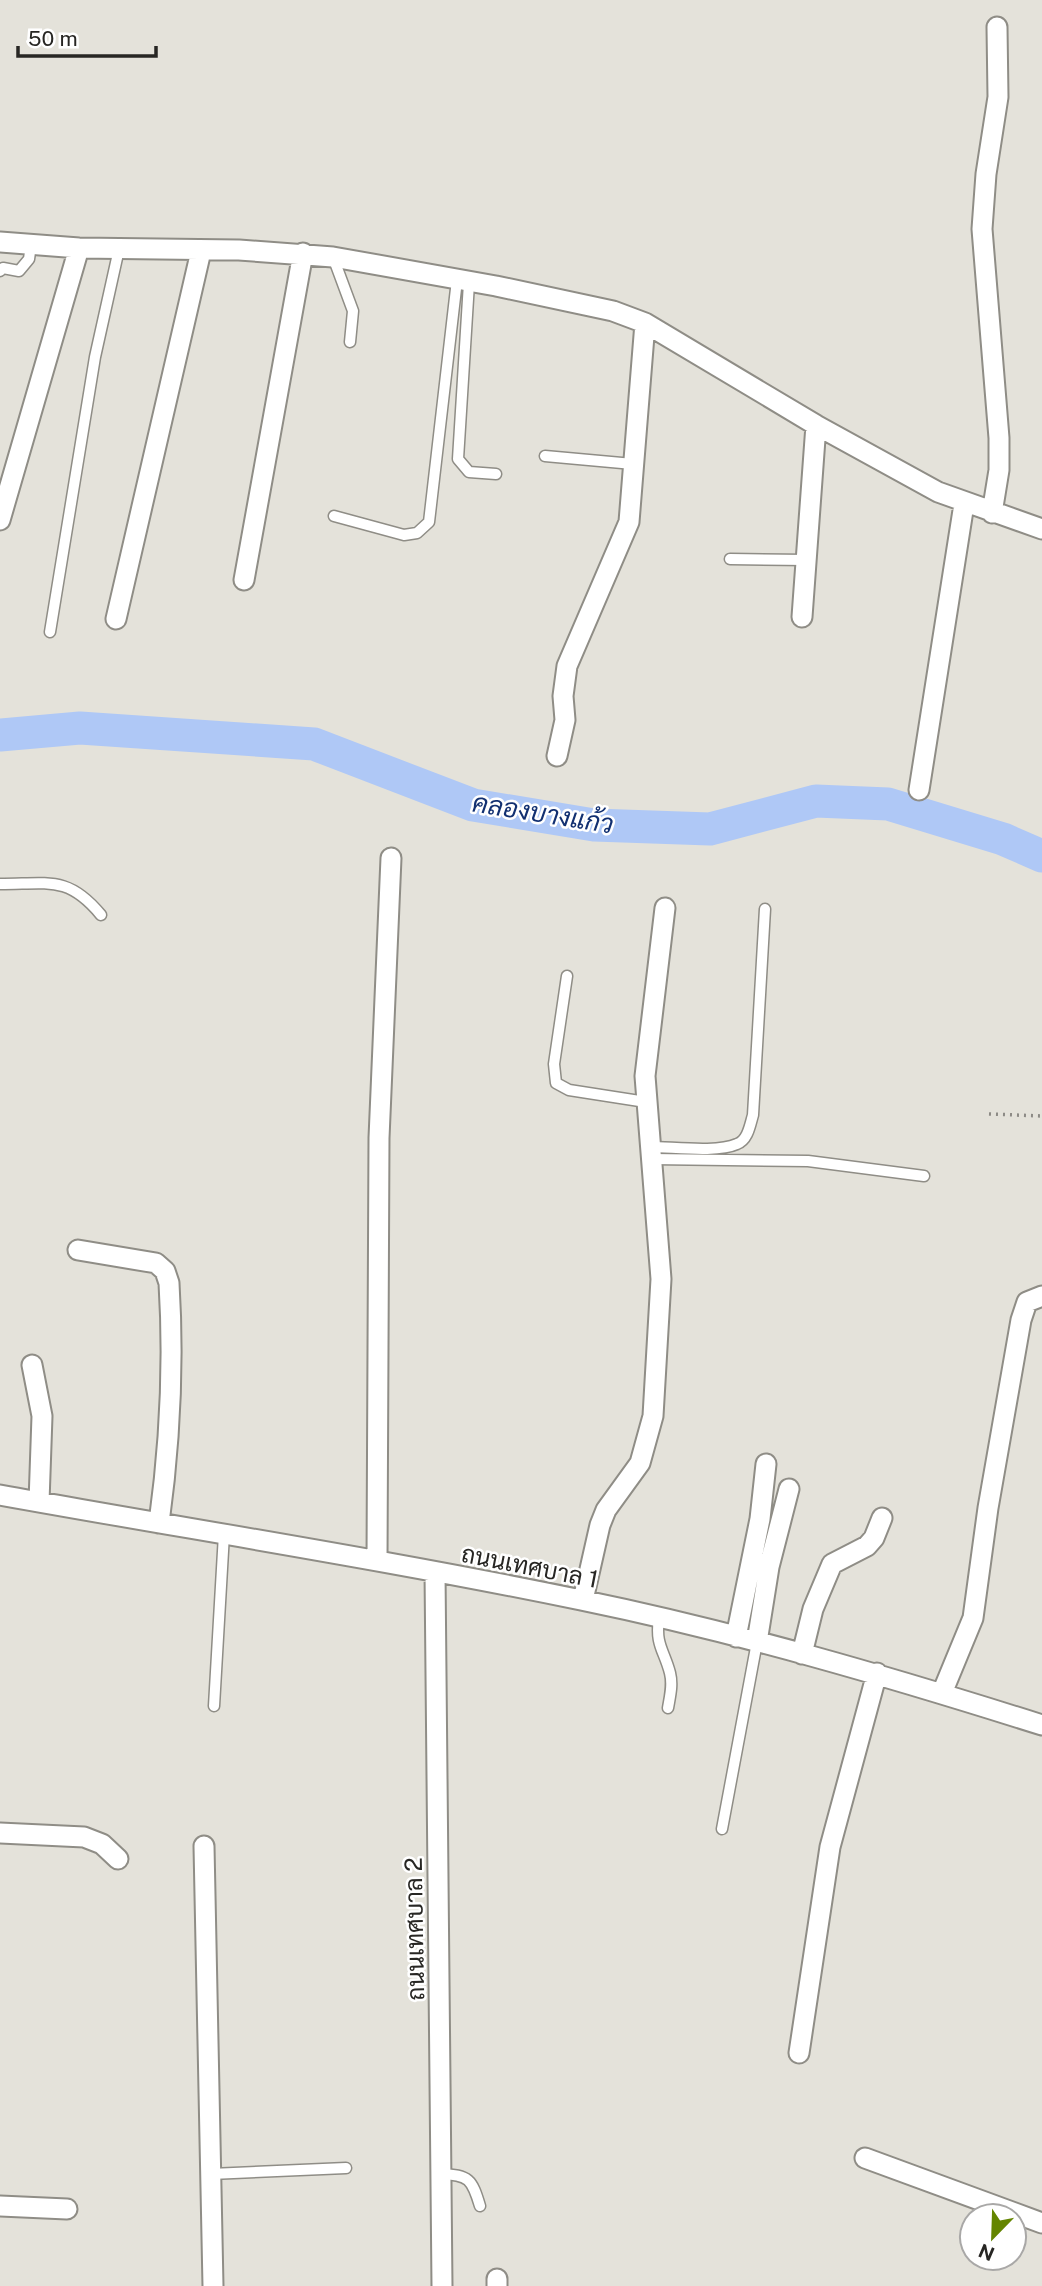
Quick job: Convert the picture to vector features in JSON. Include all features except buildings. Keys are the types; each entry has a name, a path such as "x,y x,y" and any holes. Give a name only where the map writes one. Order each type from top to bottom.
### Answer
{"street":[{"path":"992,513 999,470 999,438 982,229 986,174 998,97 997,27"},
{"path":"0,243 79,248 303,253 613,311 645,323 816,425 964,503 1042,529"},
{"path":"0,520 79,248"},
{"path":"116,619 201,251"},
{"path":"244,580 303,253"},
{"path":"557,756 565,720 563,696 567,666 629,523 645,323"},
{"path":"802,617 816,425"},
{"path":"919,790 964,503"},
{"path":"377,1560 379,1138 391,858"},
{"path":"583,1600 600,1525 606,1510 640,1463 653,1416 661,1279 645,1076 664,908"},
{"path":"78,1250 156,1263 165,1271 169,1283 171,1410 159,1523"},
{"path":"942,1693 973,1618 976,1578 1021,1320 1027,1302 1042,1296"},
{"path":"32,1365 42,1416 39,1502"},
{"path":"736,1637 760,1519 766,1464"},
{"path":"757,1642 769,1567 789,1489"},
{"name":"ถนนเทศบาล 1","path":"0,1495 377,1560 583,1600 877,1672 1042,1725"},
{"path":"802,1654 813,1609 832,1564 867,1546 874,1538 882,1518"},
{"name":"ถนนเทศบาล 2","path":"435,1572 442,2286"},
{"path":"799,2053 830,1847 877,1672"},
{"path":"0,1833 84,1837 102,1844 118,1859"},
{"path":"204,1846 213,2286"},
{"path":"866,2158 1042,2223"},
{"path":"0,2206 66,2209"}],"lane":[{"path":"0,271 3,268 19,271 25,266 31,245"},
{"path":"50,632 95,357 119,249"},
{"path":"333,257 353,311 350,342"},
{"path":"463,281 458,460 469,472 496,474"},
{"path":"334,516 404,535 417,533 429,522 463,281"},
{"path":"545,456 634,464"},
{"path":"730,559 807,560"},
{"path":"0,884 61,884 84,894 101,915"},
{"path":"651,1153 738,1144 748,1134 753,1115 765,909"},
{"path":"567,976 554,1064 556,1083 569,1090 646,1102"},
{"path":"651,1153 808,1161 924,1176"},
{"path":"214,1706 224,1534"},
{"path":"659,1618 659,1648 670,1671 668,1708"},
{"path":"722,1829 757,1642"},
{"path":"211,2174 346,2168"},
{"path":"441,2174 466,2178 474,2184 480,2206"}],"path":[{"path":"989,1114 1042,1116"}],"waterway":[{"name":"คลองบางแก้ว","path":"0,735 80,728 314,744 473,805 594,825 710,829 816,801 888,804 1003,839 1042,856"}]}
